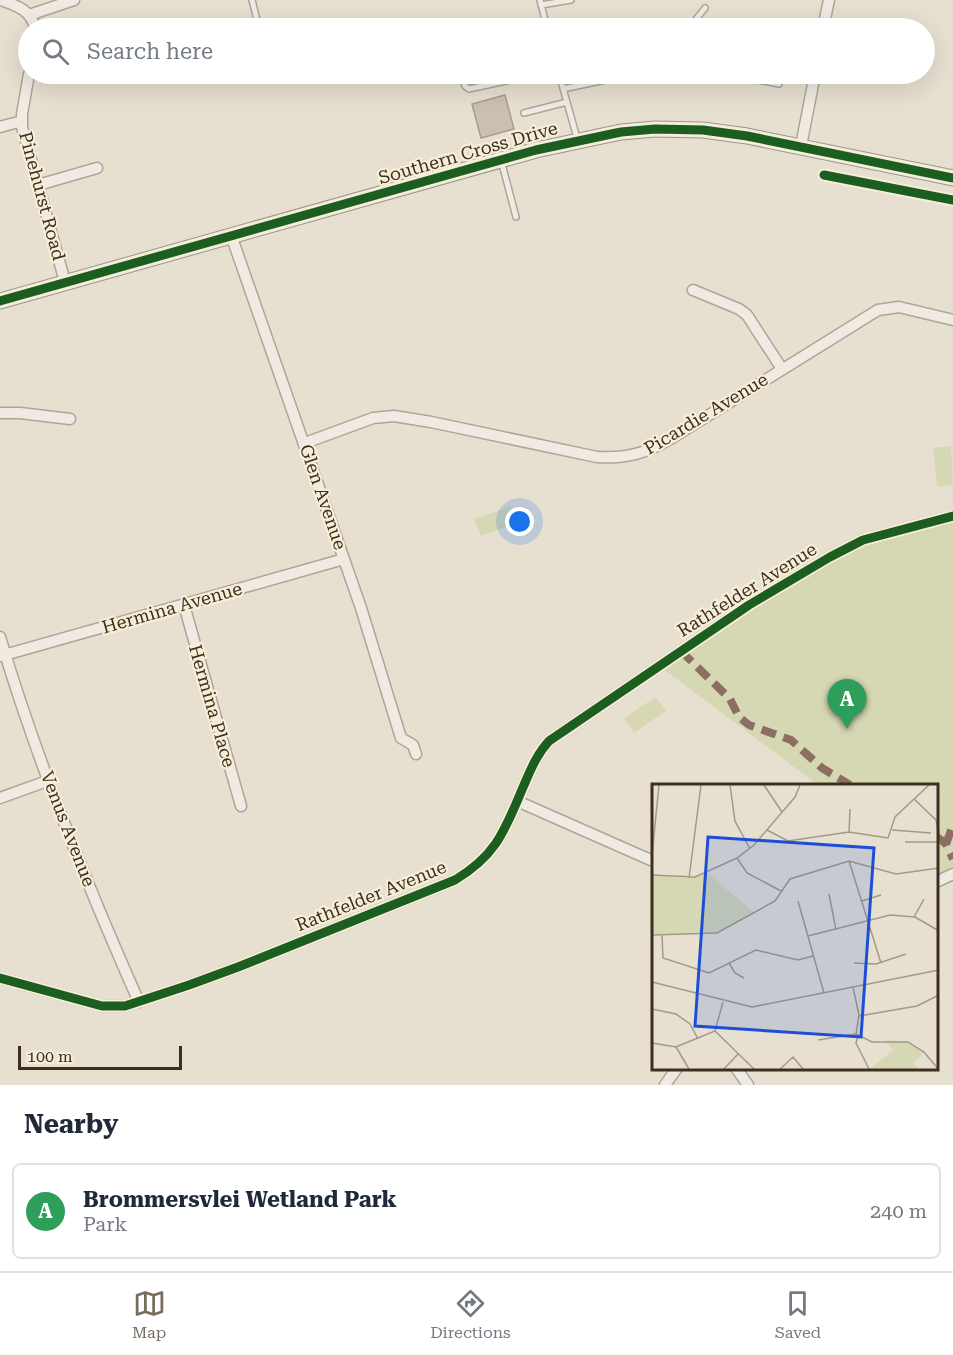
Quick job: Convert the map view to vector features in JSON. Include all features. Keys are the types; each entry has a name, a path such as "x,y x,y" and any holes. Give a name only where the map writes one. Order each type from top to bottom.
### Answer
{"street":[{"path":"2,0 21,3 30,18"},
{"path":"29,15 74,0"},
{"path":"826,18 829,0"},
{"name":"Pinehurst Road","path":"28,84 22,121 65,282"},
{"path":"801,146 813,84"},
{"path":"0,127 22,121"},
{"name":"Southern Cross Drive","path":"0,301 501,160 577,140 636,130 676,129 723,132 953,178"},
{"path":"38,185 97,168"},
{"name":"Glen Avenue","path":"231,235 277,370 305,443 401,738 414,745 416,754"},
{"path":"693,290 739,309 747,315 782,369"},
{"name":"Picardie Avenue","path":"305,443 373,418 394,416 597,457 633,456 666,442 881,309 904,308 953,320"},
{"path":"0,413 70,419"},
{"name":"Rathfelder Avenue","path":"0,978 102,1006 117,1007 139,1002 238,967 455,880 475,867 491,852 518,801 535,759 549,741 733,615 851,546 870,538 953,516"},
{"name":"Hermina Avenue","path":"3,655 344,559"},
{"name":"Hermina Place","path":"184,605 241,806"},
{"name":"Venus Avenue","path":"0,637 3,655 90,888 139,1002"},
{"path":"0,798 50,780"},
{"path":"518,801 652,861"},
{"path":"938,881 953,874"},
{"path":"665,1085 676,1070"},
{"path":"737,1070 748,1085"}],"lane":[{"path":"252,0 256,18"},
{"path":"545,18 541,2 571,0"},
{"path":"698,18 705,8"},
{"path":"464,84 469,89 492,84"},
{"path":"562,84 577,140"},
{"path":"563,89 586,84"},
{"path":"524,113 567,102"},
{"path":"501,160 516,217"}],"green space":[{"path":"951,446 953,485 937,487 933,448"},
{"path":"511,506 517,523 481,536 474,519"},
{"path":"953,516 953,874 944,878 938,873 938,784 817,784 659,666 851,546"},
{"path":"656,697 666,711 634,733 624,718"}],"building":[{"path":"505,95 514,129 481,138 472,104"}],"marked path":[{"path":"681,651 730,699 739,717 749,725 791,740 822,768 848,784"},
{"path":"946,844 953,825"},
{"path":"938,838 946,844 953,859"}],"cycle path":[{"path":"0,301 536,150 621,132 655,129 703,130 747,136 953,178"},
{"path":"824,175 953,200"},
{"path":"0,978 102,1006 125,1006 238,967 455,880 470,870 491,850 505,828 535,762 549,741 749,605 830,557 863,540 953,516"}],"place":[{"name":"Brommersvlei Wetland Park","path":"847,729"}]}
